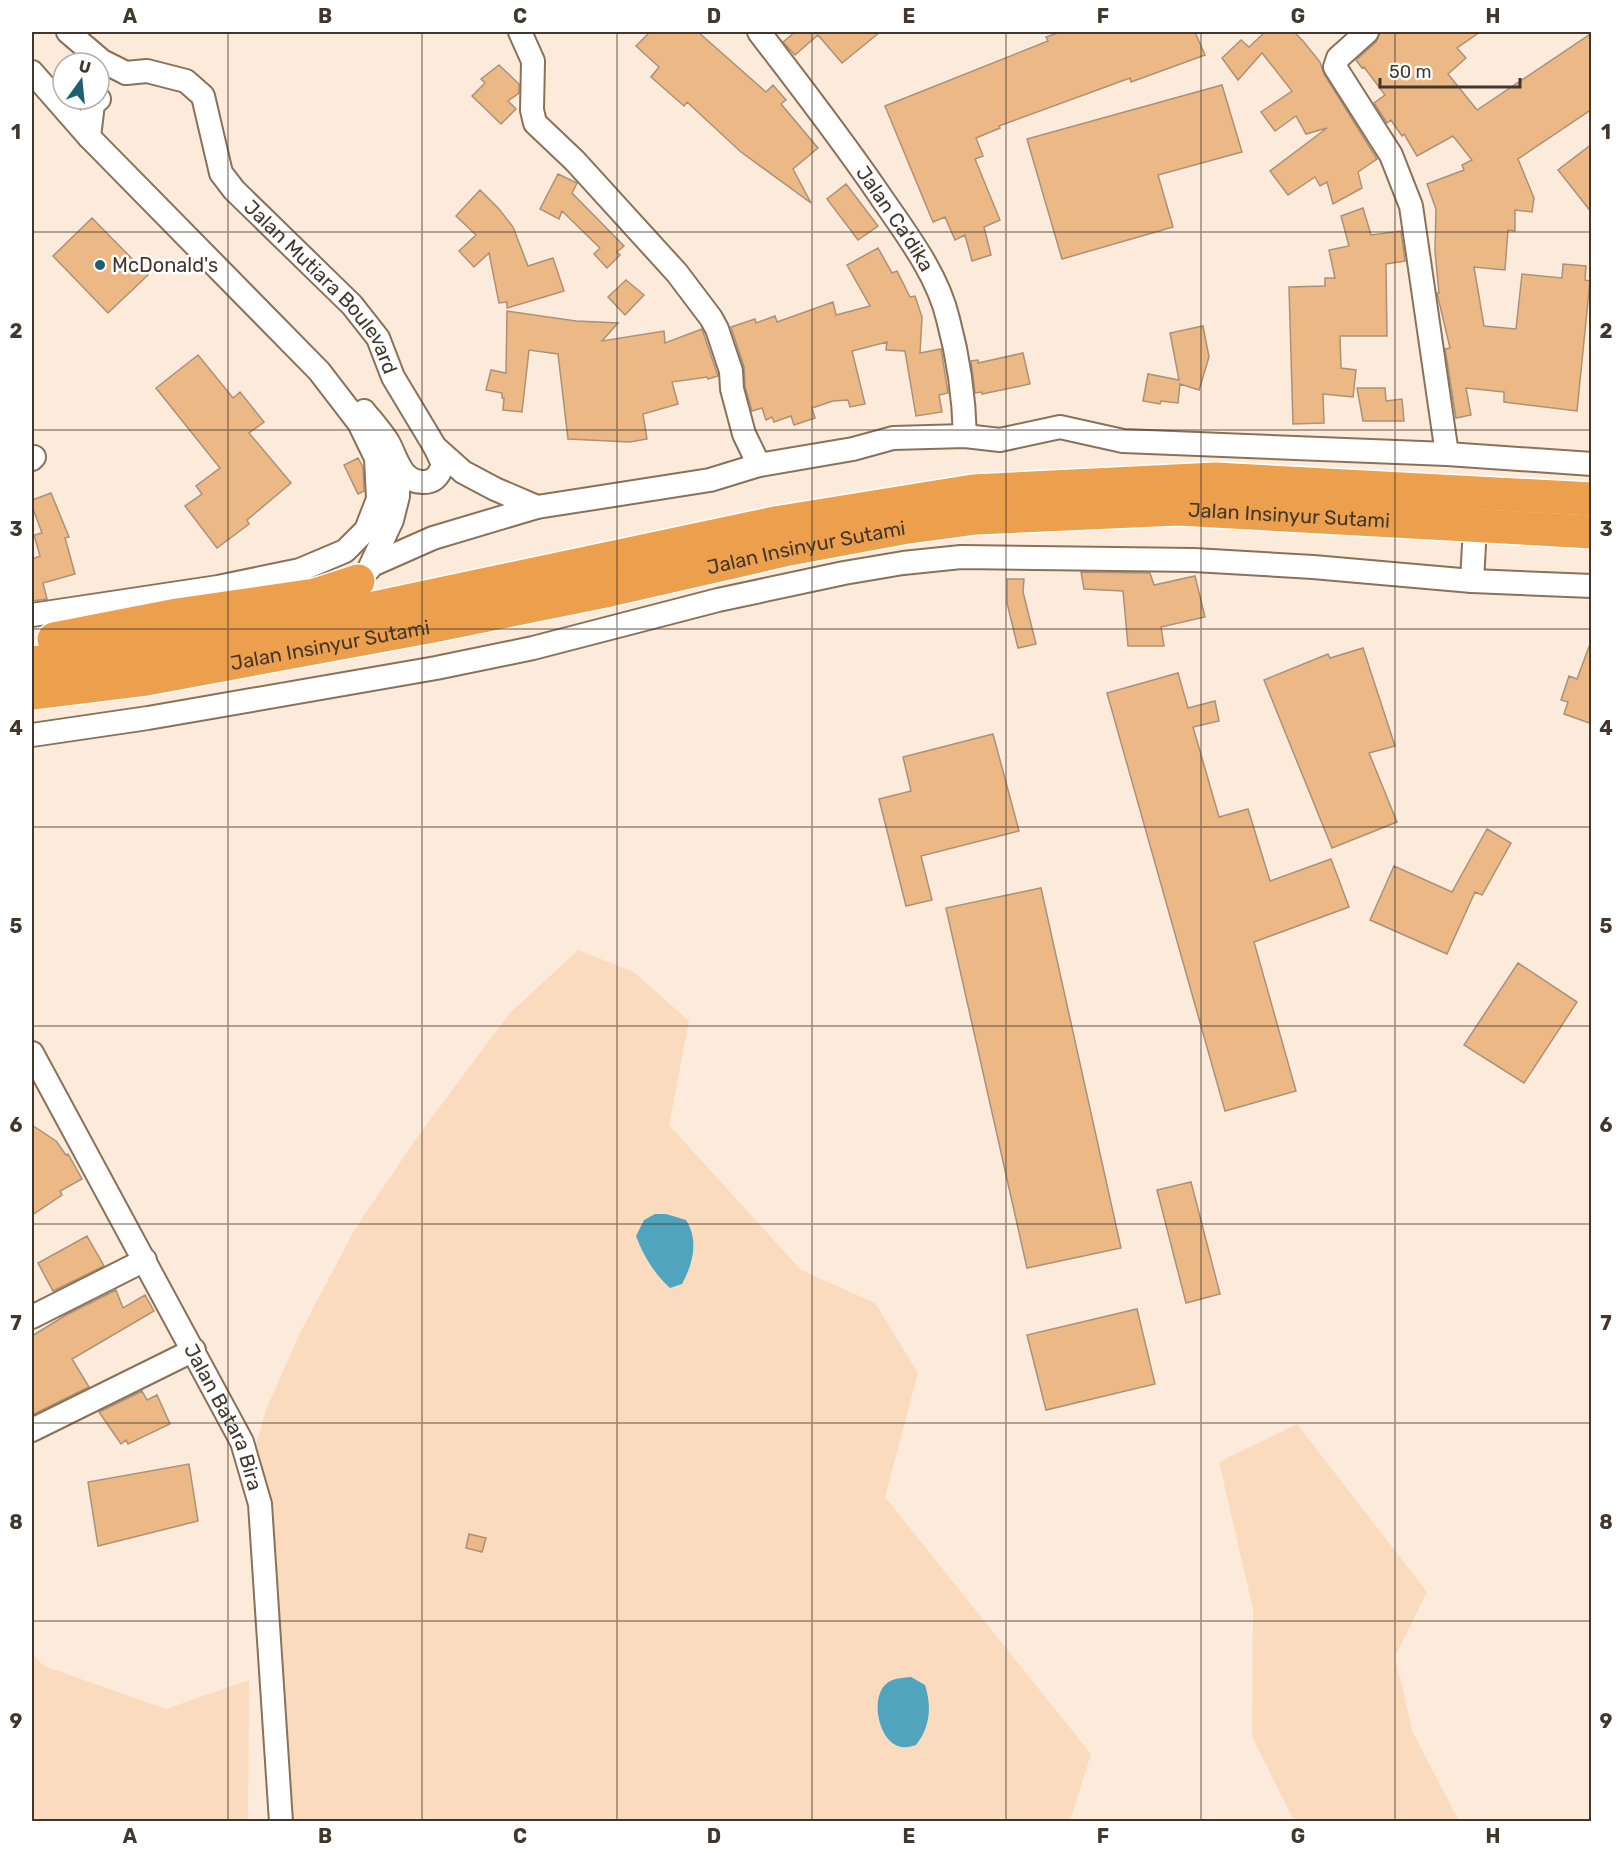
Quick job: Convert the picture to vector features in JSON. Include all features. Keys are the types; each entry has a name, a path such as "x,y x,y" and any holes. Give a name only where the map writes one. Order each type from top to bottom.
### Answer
{"highway":[{"name":"Jalan Insinyur Sutami","path":"32,663 156,648 299,624 775,523 973,490 1215,479 1592,499"},
{"name":"Jalan Insinyur Sutami","path":"32,693 146,679 610,590 789,549 902,528 976,518 1178,509 1592,532"},
{"path":"32,642 78,636 177,615 315,595 365,573"}],"street":[{"path":"68,32 102,61 126,73 111,87"},
{"path":"520,32 533,62 532,110 535,123 575,161 669,265 711,318 731,371 732,390 744,434 759,465"},
{"name":"Jalan Ca'dika","path":"759,32 851,153 912,242 931,275 948,318 964,409 965,436"},
{"path":"1356,35 1338,58 1335,67 1391,155 1412,206 1447,454"},
{"name":"Jalan Mutiara Boulevard","path":"126,73 147,71 186,81 204,96 221,174 234,190 352,305 378,338 393,377 435,447 463,472 507,495 537,507"},
{"path":"32,72 89,136 319,372 359,423 376,458 378,499 366,530 345,550 300,570 218,587 32,615"},
{"path":"89,136 92,111"},
{"path":"319,372 348,390 387,442 398,465 408,478 417,482 428,482 439,475 443,464 435,447"},
{"path":"365,573 433,538 537,507 710,480 759,465 852,449 893,438 965,436 1000,440 1060,427 1123,441 1447,454 1592,464"},
{"path":"1477,479 1478,456"},
{"path":"365,573 392,520 398,496 398,465"},
{"path":"1472,581 1474,545"},
{"path":"32,735 148,718 436,668 533,648 718,600 903,563 972,557 1194,560 1313,567 1472,581 1592,585"},
{"name":"Jalan Batara Bira","path":"35,1068 146,1260 242,1442 260,1504 281,1821"},
{"path":"32,1317 146,1260"},
{"path":"32,1430 194,1350"}],"shaded area":[{"path":"578,950 634,972 689,1021 669,1125 801,1270 875,1303 918,1373 885,1497 1091,1754 1070,1821 278,1821 247,1476 266,1410 300,1333 355,1229 418,1136 509,1014"},
{"path":"1297,1424 1427,1592 1395,1657 1413,1733 1459,1821 1294,1821 1252,1736 1253,1609 1219,1462"},
{"path":"32,1654 44,1666 166,1709 249,1680 248,1821 32,1821"}],"water":[{"path":"655,1214 666,1214 686,1220 692,1236 692,1260 686,1276 682,1284 670,1288 650,1264 636,1236 644,1220"},
{"path":"911,1677 925,1685 929,1709 927,1724 921,1738 916,1745 904,1747 894,1744 883,1730 879,1720 878,1701 880,1692 887,1683"}],"building":[{"path":"650,32 698,32 766,92 773,85 786,100 781,104 818,148 793,169 811,203 741,152 687,102 684,106 651,77 659,67 636,46"},
{"path":"795,32 880,32 842,63 818,35 795,55 783,42"},
{"path":"1061,32 1195,32 1205,55 1131,82 1130,78 999,126 1000,128 976,138 983,156 975,159 1000,220 984,227 991,255 972,261 965,235 955,240 945,217 933,222 885,106 1048,41 1046,37"},
{"path":"1265,32 1294,32 1303,41 1320,62 1324,74 1377,159 1358,172 1362,188 1333,204 1327,182 1320,186 1315,177 1288,195 1270,171 1327,128 1306,134 1296,116 1275,131 1261,112 1292,91 1262,53 1238,80 1222,58 1241,40 1249,47"},
{"path":"1380,32 1480,32 1457,48 1466,58 1448,74 1477,110 1592,33 1592,109 1518,159 1534,198 1532,212 1515,210 1515,231 1508,230 1505,270 1474,267 1484,326 1516,329 1522,274 1562,278 1563,264 1586,266 1585,280 1590,281 1577,411 1504,402 1504,392 1466,388 1471,415 1456,418 1445,349 1450,348 1437,293 1439,293 1435,251 1436,209 1427,184 1464,170 1462,165 1472,160 1453,136 1417,156 1404,134 1402,136 1391,120 1387,123 1374,103 1385,95 1356,60 1376,42"},
{"path":"499,65 519,84 519,93 508,101 516,109 501,124 472,96 485,83 481,79"},
{"path":"1222,85 1242,152 1158,175 1173,227 1062,259 1027,139"},
{"path":"1592,144 1592,213 1558,170"},
{"path":"558,174 577,183 572,193 624,246 617,252 620,255 607,268 594,254 600,248 562,211 559,219 540,209"},
{"path":"846,184 878,226 858,240 827,199"},
{"path":"480,190 513,227 528,266 553,258 564,291 507,308 507,302 499,303 489,253 474,267 459,251 476,235 456,216"},
{"path":"1363,208 1371,235 1401,231 1405,261 1386,264 1387,336 1340,336 1341,368 1356,370 1353,397 1323,394 1324,423 1293,424 1289,287 1325,286 1325,278 1335,278 1329,250 1349,246 1341,216"},
{"name":"McDonald's","path":"92,218 148,275 108,313 53,256"},
{"path":"878,248 892,273 897,271 910,297 915,296 922,317 920,353 941,349 948,393 939,395 942,412 916,416 905,351 886,350 887,342 852,351 865,404 850,407 848,400 833,401 812,408 815,418 794,425 791,416 774,422 772,417 766,420 762,408 752,411 745,387 744,367 731,327 755,319 756,323 775,316 777,322 833,302 836,315 870,306 847,265"},
{"path":"626,280 644,295 625,315 608,297"},
{"path":"507,311 576,321 618,323 602,341 664,331 665,343 702,329 718,376 672,382 678,404 643,414 647,439 630,442 568,439 558,354 529,350 522,412 503,410 502,393 486,390 491,370 506,373"},
{"path":"1203,326 1209,357 1199,390 1180,384 1178,403 1161,401 1160,404 1143,401 1148,374 1179,380 1170,333"},
{"path":"1023,353 1030,384 982,394 982,392 975,393 971,361 978,360 978,363"},
{"path":"198,355 233,398 240,392 264,422 249,433 291,483 247,520 249,524 217,548 185,506 202,494 196,486 220,468 156,388"},
{"path":"1357,388 1385,388 1386,401 1402,399 1404,421 1363,421"},
{"path":"358,458 363,467 364,491 358,494 344,465"},
{"path":"51,493 69,537 65,538 75,574 43,583 47,599 32,601 32,559 40,556 34,535 42,533 32,500"},
{"path":"1081,572 1150,573 1154,585 1195,576 1205,617 1161,627 1164,646 1128,646 1123,591 1084,589"},
{"path":"1007,579 1024,579 1023,592 1036,644 1018,648 1007,603"},
{"path":"1590,644 1592,644 1592,724 1564,714 1568,702 1561,700 1569,676 1577,679"},
{"path":"1363,648 1395,746 1369,753 1397,822 1332,848 1264,680 1328,654 1330,658"},
{"path":"1178,673 1188,708 1215,701 1219,721 1193,727 1219,817 1248,809 1270,881 1331,859 1349,907 1254,942 1296,1091 1225,1111 1107,693"},
{"path":"993,734 1019,831 921,856 932,900 906,906 879,799 911,791 903,757"},
{"path":"1487,829 1511,843 1482,895 1475,892 1447,954 1370,920 1394,866 1452,892"},
{"path":"1041,888 1121,1248 1027,1268 946,908"},
{"path":"1518,963 1577,1002 1524,1083 1464,1045"},
{"path":"32,1125 56,1141 66,1155 68,1154 82,1179 60,1191 62,1195 32,1215"},
{"path":"1191,1182 1220,1294 1186,1303 1157,1190"},
{"path":"87,1236 104,1266 53,1291 38,1263"},
{"path":"116,1290 123,1308 145,1295 154,1311 72,1359 89,1387 32,1415 32,1336 66,1315"},
{"path":"1137,1309 1155,1384 1046,1410 1027,1335"},
{"path":"142,1391 147,1400 157,1395 170,1424 128,1444 126,1440 121,1444 99,1412"},
{"path":"189,1464 198,1521 98,1546 88,1482"},
{"path":"469,1534 486,1538 482,1552 466,1548"}],"place":[{"name":"McDonald's","path":"100,265"}]}
